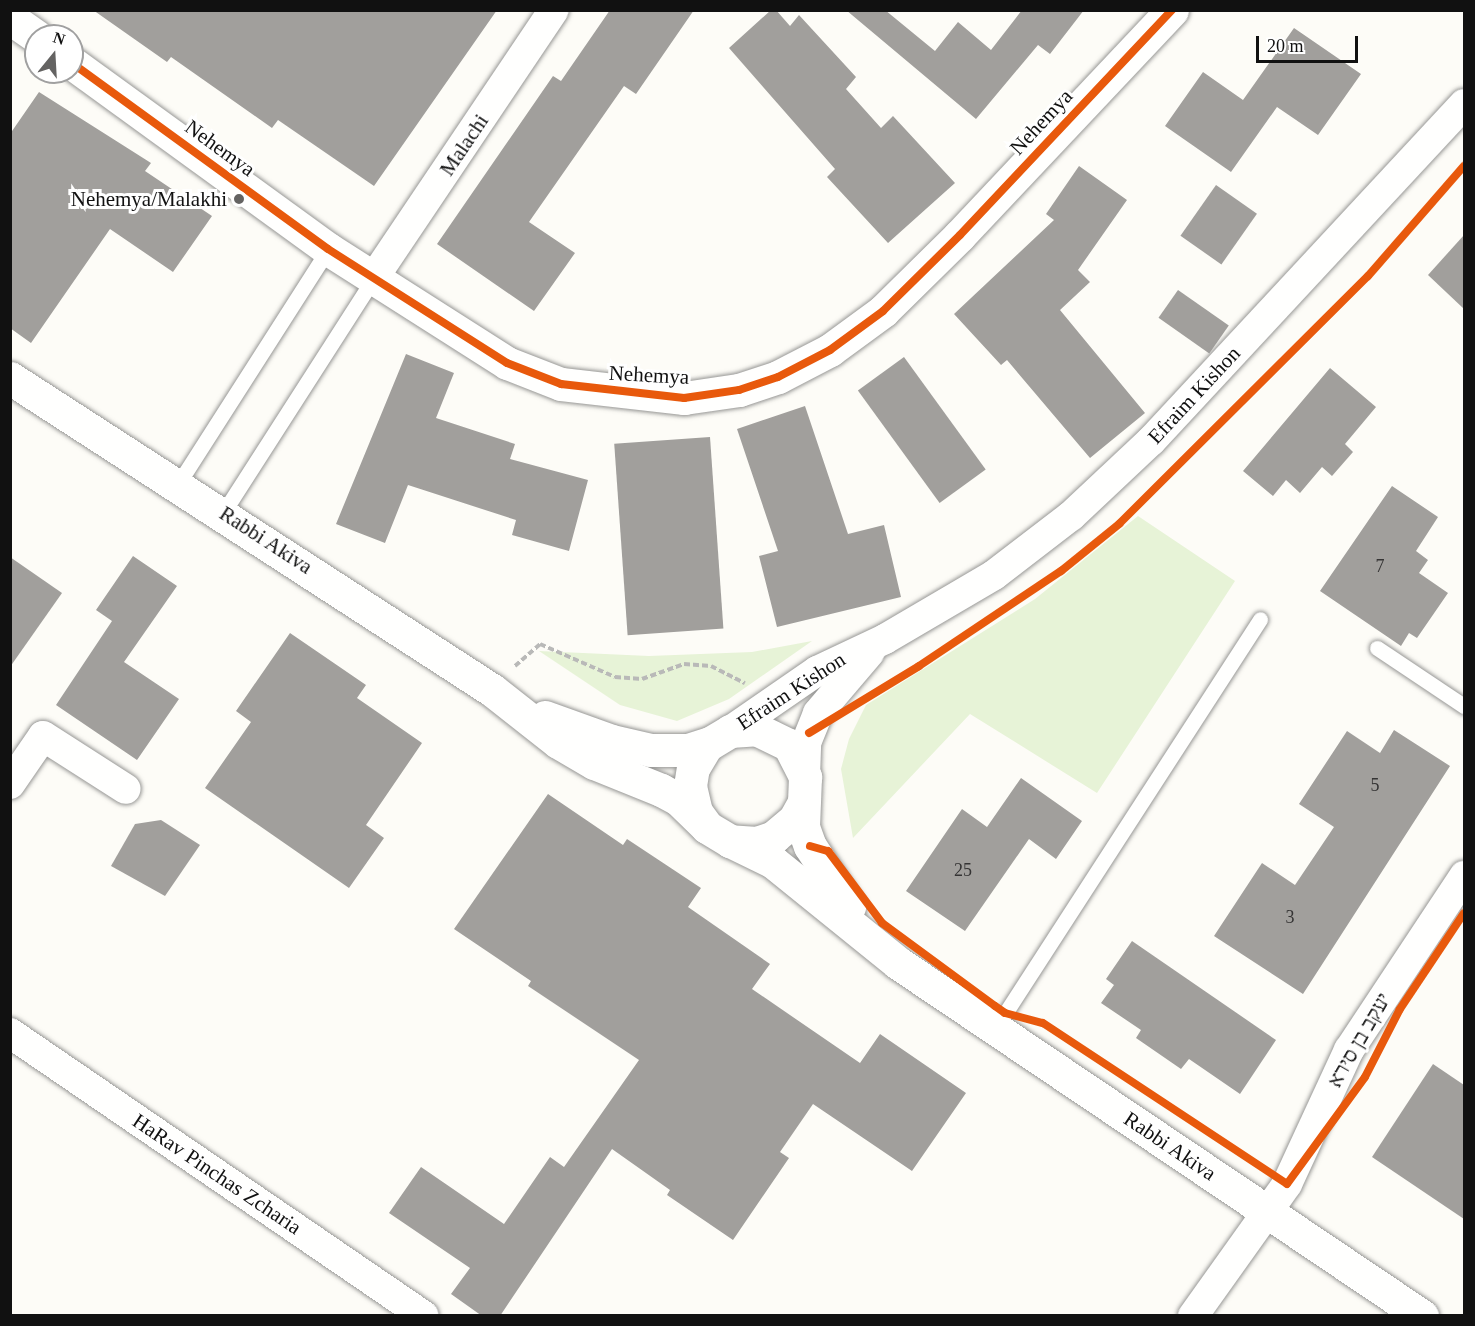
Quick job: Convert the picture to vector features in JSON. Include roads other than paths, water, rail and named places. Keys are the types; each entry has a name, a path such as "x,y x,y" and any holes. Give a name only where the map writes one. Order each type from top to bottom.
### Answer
{"street":[{"name":"Malachi","path":"373,279 554,10"},
{"name":"Nehemya","path":"84,72 328,249 507,363 561,384 684,398 749,387 830,350 883,311 960,235 1172,10"},
{"path":"10,18 24,28"},
{"name":"Efraim Kishon","path":"720,737 816,671 885,639 994,575 1090,500 1151,441 1464,104"},
{"name":"Rabbi Akiva","path":"10,378 223,513 505,698 558,742 594,763 678,799 718,834 791,875 917,976 1422,1316"},
{"name":"Efraim Kishon","path":"804,790 806,743 818,712 849,672 885,639"},
{"name":"Rabbi Akiva","path":"505,698 631,747 669,751 720,737"},
{"path":"756,729 774,735 795,752 804,790 794,820 774,837 757,843 718,834 696,812 690,786 696,759 720,737 756,729"},
{"path":"10,784 43,736 126,789"},
{"name":"Rabbi Akiva","path":"804,790 803,827 830,882 860,919 917,976"},
{"name":"יעקב בן סירא","path":"1193,1316 1287,1184 1349,1050 1464,876"},
{"name":"HaRav Pinchas Zcharia","path":"10,1033 424,1316"}],"lane":[{"path":"178,484 328,249"},
{"path":"223,513 373,279"},
{"path":"995,1029 1260,619"},
{"path":"1377,648 1464,706"}],"place":[{"name":"Nehemya/Malakhi","path":"239,199"}]}
